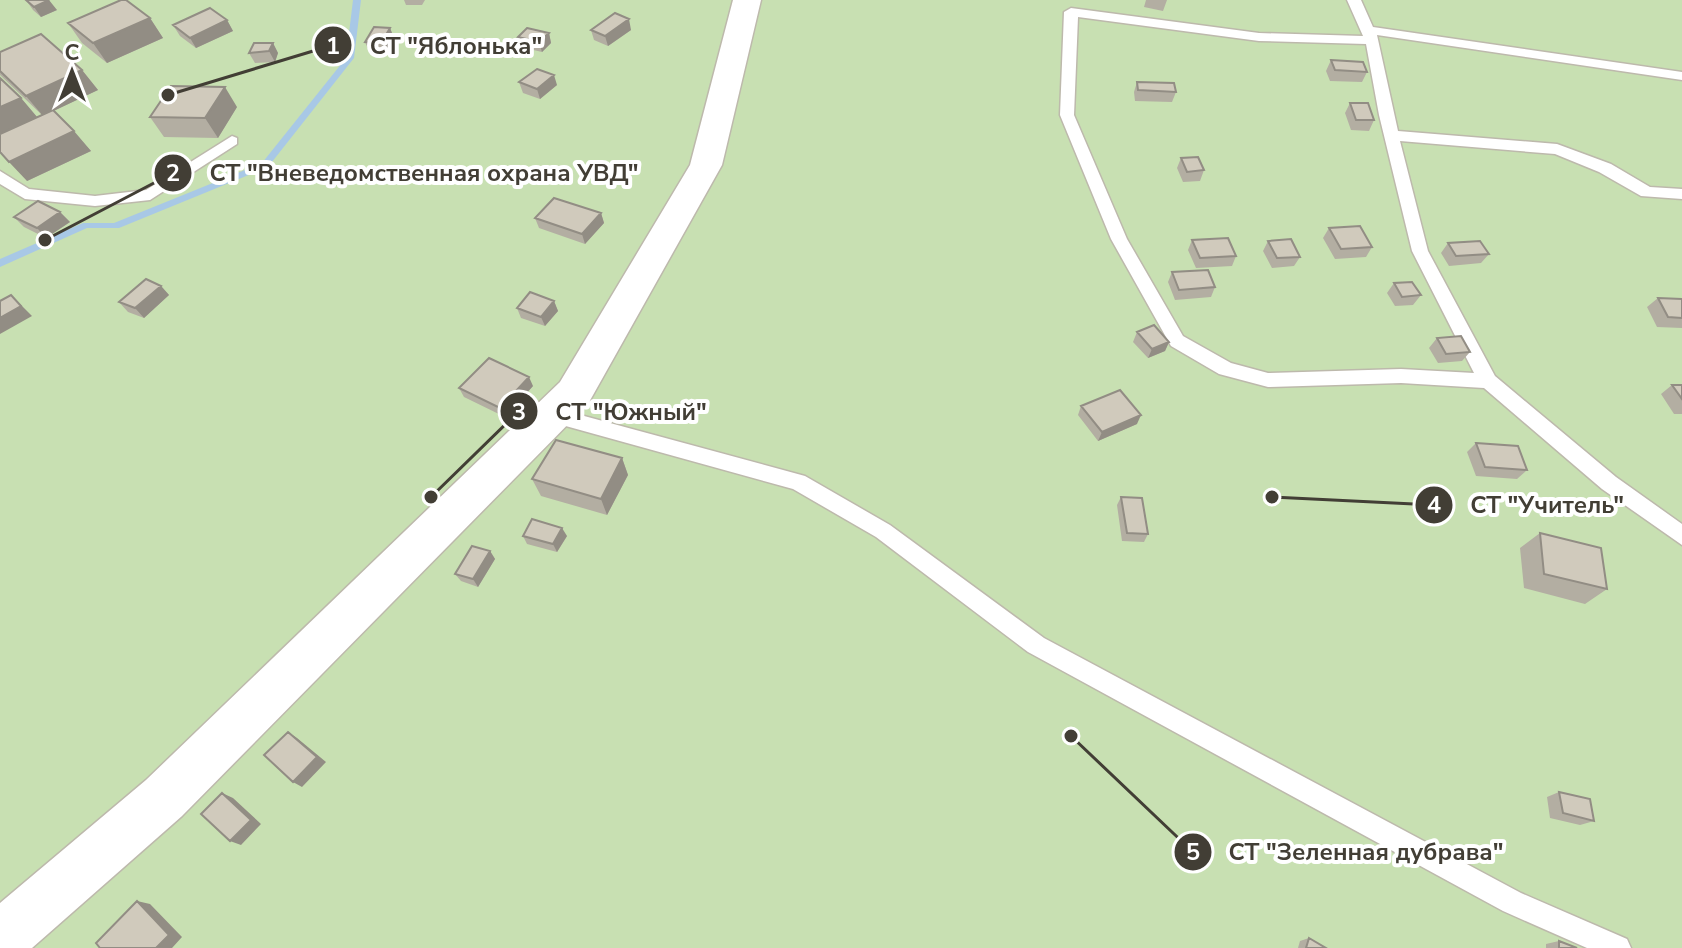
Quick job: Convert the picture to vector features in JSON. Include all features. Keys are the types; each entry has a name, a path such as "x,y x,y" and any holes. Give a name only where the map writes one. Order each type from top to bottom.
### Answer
{"street":[{"path":"0,939 164,798 574,393 706,165 747,0"}],"lane":[{"path":"1354,0 1370,35 1420,251 1488,381 1609,483 1682,536"},
{"path":"1488,381 1401,376 1268,380 1226,369 1177,341 1119,239 1067,115 1071,12 1232,37 1324,42 1370,35 1682,76"},
{"path":"1391,136 1474,140 1557,149 1605,168 1647,192 1682,194"},
{"path":"0,176 25,194 95,201 150,195 232,141"},
{"path":"551,415 798,482 883,531 1036,645 1512,902 1618,948"}],"green space":[{"path":"0,0 1682,0 1682,948 0,948"}],"building":[{"path":"26,0 49,0 34,7"},
{"path":"126,0 150,18 93,43 68,23"},
{"path":"210,8 227,20 190,38 173,25"},
{"path":"615,13 629,19 605,36 591,30"},
{"path":"374,27 390,28 381,43 365,42"},
{"path":"527,28 549,33 539,42 518,37"},
{"path":"41,34 82,70 26,96 0,71 0,52"},
{"path":"254,43 273,43 269,51 249,53"},
{"path":"1331,60 1363,62 1367,72 1335,70"},
{"path":"537,69 554,75 537,89 519,82"},
{"path":"0,78 21,98 0,107"},
{"path":"1137,82 1174,83 1176,92 1138,90"},
{"path":"171,86 225,87 205,118 150,117"},
{"path":"1350,103 1368,103 1374,120 1356,120"},
{"path":"53,110 74,131 9,162 0,152 0,134"},
{"path":"1198,157 1204,170 1187,172 1181,158"},
{"path":"554,198 601,213 582,234 535,218"},
{"path":"38,201 60,212 37,228 14,217"},
{"path":"1360,226 1372,247 1341,249 1329,228"},
{"path":"1228,238 1236,256 1200,258 1192,240"},
{"path":"1291,239 1300,257 1277,258 1268,241"},
{"path":"1480,241 1489,254 1456,256 1448,243"},
{"path":"1208,270 1215,287 1179,290 1172,272"},
{"path":"146,279 161,286 135,308 119,302"},
{"path":"1412,282 1421,295 1402,297 1394,283"},
{"path":"530,292 554,301 541,317 517,308"},
{"path":"11,295 21,306 0,318 0,301"},
{"path":"1658,298 1682,299 1682,318 1668,317"},
{"path":"1154,325 1169,342 1152,349 1137,332"},
{"path":"1461,336 1470,352 1446,354 1437,338"},
{"path":"489,358 529,377 500,408 459,388"},
{"path":"1672,385 1682,385 1682,399"},
{"path":"1120,390 1141,415 1102,432 1081,406"},
{"path":"556,440 622,458 601,499 532,479"},
{"path":"1476,443 1518,446 1527,470 1485,467"},
{"path":"1121,497 1142,498 1148,534 1127,533"},
{"path":"532,519 562,528 553,544 523,536"},
{"path":"1540,533 1601,548 1607,589 1544,574"},
{"path":"472,546 490,551 473,579 455,574"},
{"path":"288,732 317,757 293,782 264,755"},
{"path":"1559,792 1590,799 1594,821 1563,813"},
{"path":"222,793 251,820 230,841 201,814"},
{"path":"137,901 169,935 156,948 100,948 96,943"},
{"path":"1309,938 1326,948 1306,948"},
{"path":"1559,941 1577,948 1559,948"}],"waterway":[{"path":"0,263 86,225 115,226 265,165 350,58 357,0"}],"place":[{"name":"СТ \"Яблонька\"","path":"168,95"},
{"name":"СТ \"Вневедомственная охрана УВД\"","path":"45,240"},
{"name":"СТ \"Южный\"","path":"431,497"},
{"name":"СТ \"Учитель\"","path":"1272,497"},
{"name":"СТ \"Зеленная дубрава\"","path":"1071,736"}]}
